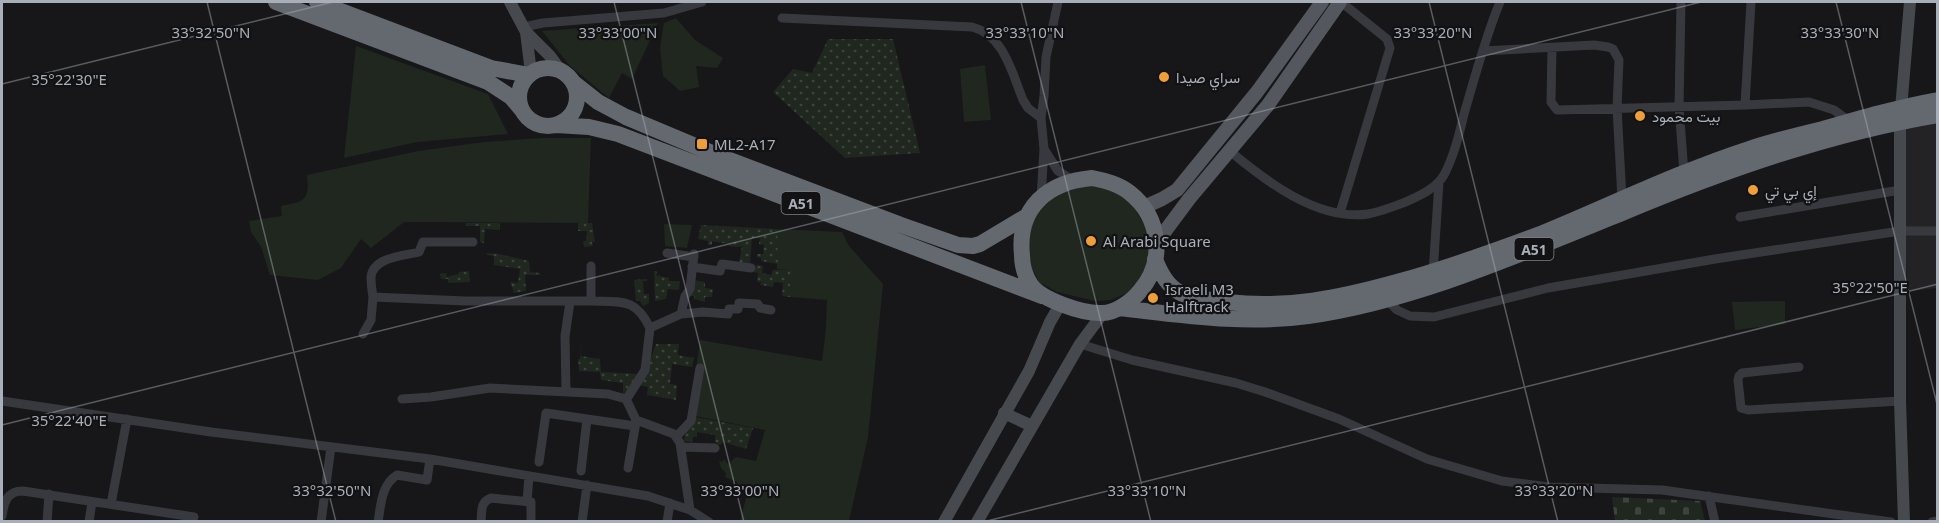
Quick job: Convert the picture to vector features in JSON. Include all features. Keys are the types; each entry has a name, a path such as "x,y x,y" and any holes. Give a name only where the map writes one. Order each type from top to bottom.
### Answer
{"highway":[{"name":"A51","path":"276,2 488,82 511,97 528,118 536,123 546,126 589,127 618,134 1077,309 1221,320 1272,320 1326,313 1388,301 1544,245 1755,163 1938,100"},
{"path":"317,2 491,69 530,74"},
{"path":"522,110 519,100 524,80 530,74 543,68 561,71"},
{"name":"A51","path":"561,71 598,102 626,117 837,201 958,245 974,246 980,243 1027,216 1041,198 1056,187 1072,180 1092,178 1112,182 1130,192 1144,207 1150,218 1156,242 1155,260 1148,281 1140,291 1111,311"},
{"path":"556,125 564,121 575,108 577,100 574,83"},
{"name":"A51","path":"1176,291 1244,304 1299,304 1332,299 1433,273 1542,233 1684,173 1749,149 1849,121 1901,114 1938,115"},
{"name":"A51","path":"1027,216 1021,246 1023,266 1030,284 1042,296"},
{"path":"1155,260 1162,278 1176,291 1165,298 1163,309 1166,314"}],"main road":[{"path":"510,2 525,29 561,71"},
{"path":"1144,207 1177,190 1274,70 1322,2"},
{"path":"1156,242 1189,199 1231,152 1341,2"},
{"path":"1904,522 1900,401 1899,190 1901,114 1910,2"},
{"path":"525,29 530,74"},
{"path":"1274,70 1286,79"},
{"path":"944,522 1029,371 1050,322 1061,303"},
{"path":"977,522 1080,344 1111,311"},
{"path":"1004,413 1032,426"}],"street":[{"path":"525,29 543,22 664,13 702,2"},
{"path":"1041,198 1044,149 1041,118 1046,57 1058,2"},
{"path":"1340,213 1390,48 1389,41 1384,36 1341,2"},
{"path":"1433,273 1439,182 1451,158 1500,2"},
{"path":"1681,2 1679,107 1684,173"},
{"path":"1745,105 1751,2"},
{"path":"782,18 980,29 998,44 1023,100 1034,114 1041,118"},
{"path":"1483,51 1594,45 1608,46 1613,49 1619,60 1617,108 1622,199"},
{"path":"1552,48 1551,102 1555,109 1815,102 1834,110 1849,121"},
{"path":"1044,149 1058,171 1072,180"},
{"path":"1231,152 1257,174 1280,189 1322,208 1340,213 1367,214 1390,208 1409,201 1439,182"},
{"path":"1740,217 1899,190"},
{"path":"1388,301 1397,310 1410,316 1434,317 1548,288 1715,259 1900,231 1938,231"},
{"path":"363,334 371,320 373,297 371,278 373,269 379,263 419,252 423,242 473,242"},
{"path":"667,253 693,260 720,272 722,264 751,268"},
{"path":"681,314 685,296 690,289 693,260"},
{"path":"591,266 591,301"},
{"path":"373,297 476,301 623,302 642,312 650,328 645,370 627,400"},
{"path":"566,392 565,336 570,302"},
{"path":"650,328 681,314 703,312 728,314 729,309 738,309 739,303 758,304 760,308 771,310"},
{"path":"1080,344 1132,360 1236,383 1265,392 1339,419 1427,459 1483,477 1523,484 1642,488 1891,522"},
{"path":"1799,367 1742,373 1738,376 1741,408 1748,410 1900,401"},
{"path":"676,437 691,421 700,368"},
{"path":"402,399 490,388 608,394 627,400"},
{"path":"627,400 636,423 628,468"},
{"path":"2,401 430,459 587,485 648,496 690,510 709,522"},
{"path":"539,462 546,413 636,423 664,429 676,437 681,447 690,510"},
{"path":"111,504 127,419"},
{"path":"581,471 587,419"},
{"path":"321,522 331,447"},
{"path":"681,447 715,448"},
{"path":"378,522 384,490 390,480 397,475 426,480 430,459"},
{"path":"527,501 530,476"},
{"path":"582,522 587,485"},
{"path":"2,516 4,502 16,491 49,494 194,517"},
{"path":"47,522 49,494"},
{"path":"1708,496 1715,522"},
{"path":"481,522 483,504 491,498 531,501 531,522"},
{"path":"89,522 92,502"},
{"path":"667,522 670,503"},
{"path":"149,522 151,510"},
{"path":"1932,522 1938,521"}],"shaded area":[{"path":"1937,121 1937,288 1907,291 1902,126"}],"green space":[{"path":"676,18 695,40 723,58 717,68 696,66 699,87 680,91 663,76 660,48 664,23"},
{"path":"658,23 632,79 622,73 609,98 570,66 542,31"},
{"path":"828,39 893,39 920,153 845,158 773,92 793,69 812,73"},
{"path":"356,46 488,94 508,134 417,142 344,158"},
{"path":"985,65 991,120 964,122 960,69"},
{"path":"542,138 591,138 588,223 404,222 371,248 361,239 341,268 318,280 270,275 261,247 251,232 249,221 282,216 281,206 304,198 307,190 307,175 418,151 484,142"},
{"path":"1092,184 1128,198 1149,232 1151,253 1145,274 1132,291 1111,300 1095,301 1057,292 1039,282 1030,264 1028,245 1031,225 1041,208 1055,195"},
{"path":"466,223 500,223 500,230 485,229 484,243 480,242 480,226 466,226"},
{"path":"578,223 592,223 595,242 592,242 593,246 584,247 583,241 586,241 587,231 578,231"},
{"path":"664,224 692,225 687,248 665,246"},
{"path":"701,225 777,229 778,264 761,261 761,258 757,257 757,254 763,254 764,245 759,244 760,238 752,238 750,264 739,263 742,246 729,246 729,244 712,241 712,245 708,245 708,241 698,239"},
{"path":"777,229 842,232 849,246 883,284 868,437 849,521 740,521 748,491 736,487 737,482 725,477 726,473 721,468 719,460 722,462 724,459 728,464 736,457 756,461 765,430 690,415 700,340 822,361 827,300 790,297 790,269 777,269"},
{"path":"487,253 529,261 530,272 540,273 540,275 525,275 526,291 514,293 510,282 518,283 520,269 494,265 494,256 487,255"},
{"path":"756,265 763,266 762,273 771,275 773,270 790,269 790,297 782,296 783,283 774,282 773,287 760,285 761,282 757,282 758,273 754,272"},
{"path":"469,271 470,282 448,283 448,279 441,279 440,274 446,273 447,277"},
{"path":"654,271 657,271 656,275 669,278 669,281 680,281 679,290 668,289 666,299 655,301"},
{"path":"647,279 643,281 644,294 649,294 649,303 643,306 640,301 636,301 634,280"},
{"path":"693,280 705,282 705,288 713,289 712,297 705,297 705,302 694,299 694,296 687,296"},
{"path":"1785,301 1785,324 1735,330 1732,302"},
{"path":"582,343 581,356 600,359 601,372 641,374 623,395 623,383 601,380 600,372 579,371 578,359 580,359"},
{"path":"656,344 679,344 678,355 694,358 692,367 672,364 670,384 677,385 676,400 647,395 648,387 638,385"},
{"path":"695,417 753,428 746,449 723,442 720,445 715,442 715,435 697,432 697,437 693,437 692,442 684,441 685,432"},
{"path":"1612,497 1700,501 1705,521 1615,521"}],"place":[{"name":"سراي صيدا","path":"1164,77"},
{"name":"بيت محمود","path":"1640,116"},
{"name":"ML2-A17","path":"702,144"},
{"name":"إي بي تي","path":"1753,190"},
{"name":"Al Arabi Square","path":"1091,241"},
{"name":"Israeli M3 Halftrack","path":"1153,298"}]}
